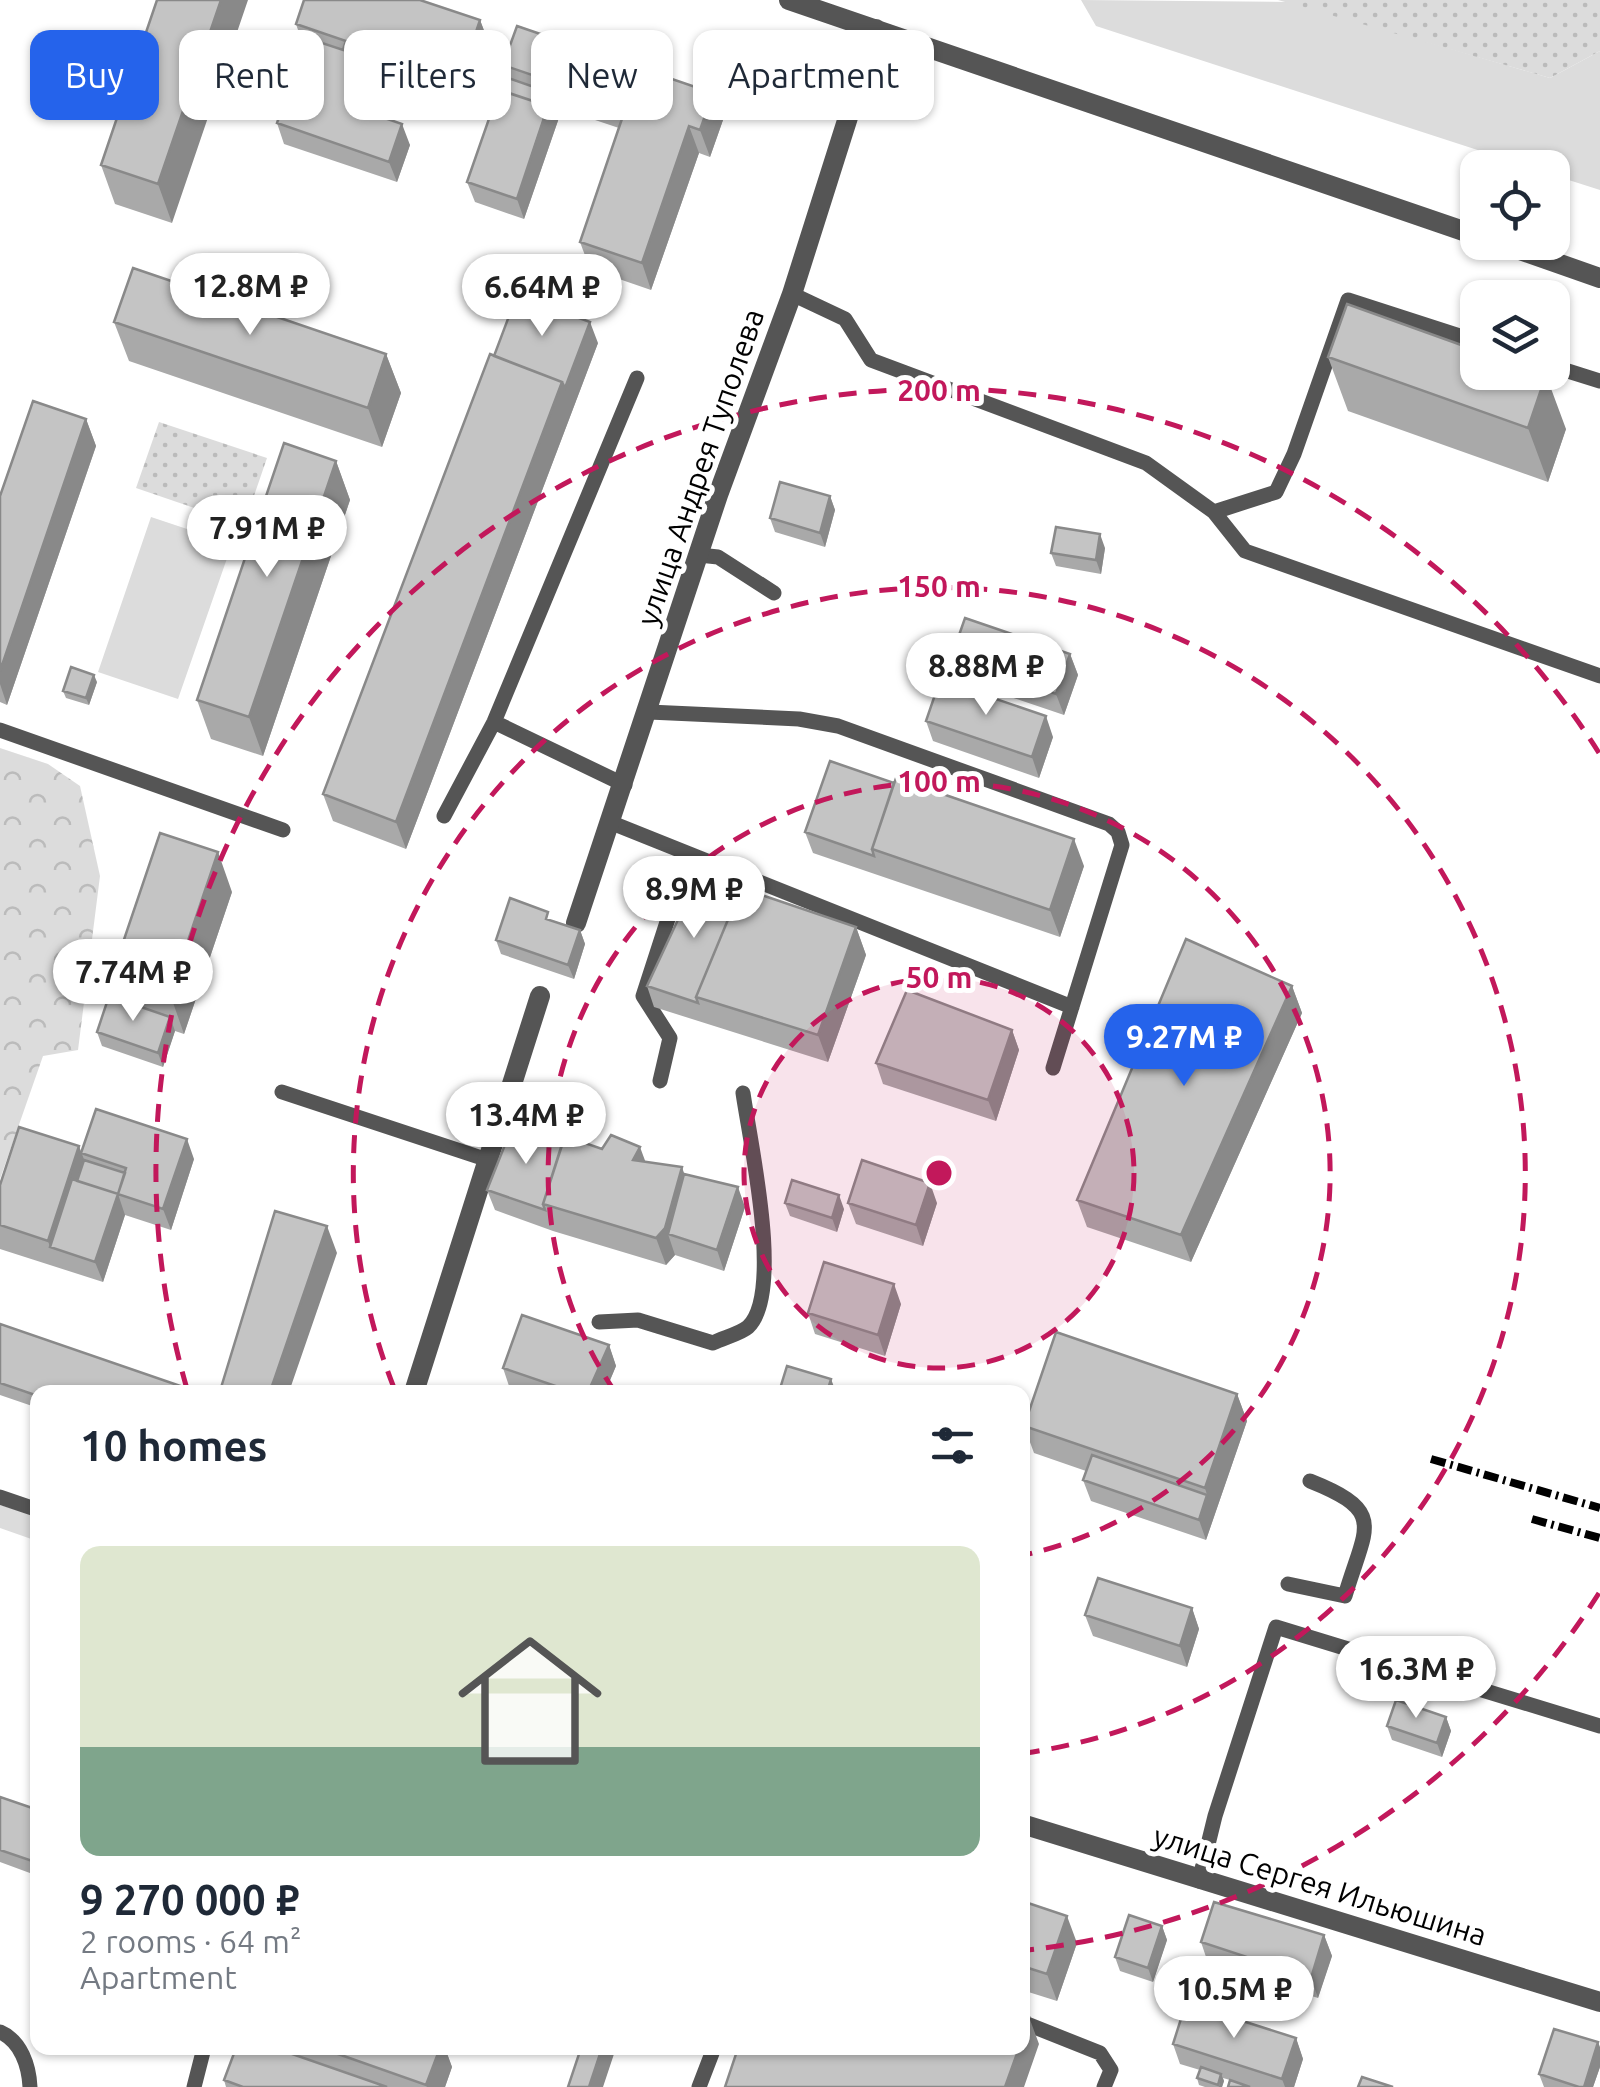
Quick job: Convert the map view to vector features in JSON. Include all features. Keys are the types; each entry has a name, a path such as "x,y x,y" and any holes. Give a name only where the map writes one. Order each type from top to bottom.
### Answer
{"street":[{"path":"789,0 1460,230"},
{"name":"улица Андрея Туполева","path":"576,922 650,712 699,555 792,294 876,29"},
{"path":"1548,260 1600,278"},
{"path":"416,1385 491,1161 540,996"},
{"name":"улица Сергея Ильюшина","path":"1030,1827 1600,2002"}],"lane":[{"path":"792,294 846,319 871,360 1146,462 1214,512 1245,551 1600,676"},
{"path":"1214,512 1276,492 1294,454 1348,300 1460,336"},
{"path":"1570,372 1600,381"},
{"path":"444,816 494,722 637,378"},
{"path":"699,555 718,557 774,593"},
{"path":"650,712 800,720 838,726 1109,824 1118,832 1122,844 1053,1068"},
{"path":"494,722 625,786"},
{"path":"0,730 283,830"},
{"path":"612,823 1072,1007"},
{"path":"660,1081 670,1038 643,996 688,854"},
{"path":"282,1092 491,1161"},
{"path":"599,1322 638,1320 713,1343 748,1327 766,1292 762,1223 743,1094"},
{"path":"1288,1584 1345,1596 1365,1526 1360,1508 1350,1497 1310,1482"},
{"path":"0,1498 30,1507"},
{"path":"1200,1881 1215,1816 1276,1627 1600,1726"},
{"path":"1030,2025 1100,2054 1111,2070 1104,2087"},
{"path":"0,2032 10,2036 24,2058 30,2087"},
{"path":"194,2087 202,2055"},
{"path":"699,2087 711,2055"}],"green space":[{"path":"1081,0 1291,2 1550,78 1600,51 1600,190 1570,180 1570,150 1478,150 1096,26"},
{"path":"1278,0 1600,0 1600,51 1550,78"},
{"path":"159,422 267,458 244,525 136,488"},
{"path":"151,517 232,544 178,699 98,672"},
{"path":"0,748 48,764 80,786 100,876 78,1050 43,1056 0,1179"},
{"path":"0,1505 30,1514 30,1539 0,1528"}],"building":[{"path":"157,0 221,0 211,30 179,30 180,120 158,184 101,165 116,120 159,120 159,30 147,30"},
{"path":"304,0 420,0 480,20 477,30 344,30 344,40 324,34 324,30 296,24"},
{"path":"517,26 531,31 531,75 511,68 511,43"},
{"path":"324,44 343,50 344,47 344,120 390,120 402,124 389,162 277,123 324,120"},
{"path":"511,79 531,86 531,100 511,94"},
{"path":"673,79 693,86 693,120 704,120 700,130 689,126 642,263 580,242 622,120 673,120"},
{"path":"511,94 531,100 531,120 543,120 517,199 467,182 489,120 511,120"},
{"path":"133,268 386,354 368,408 114,322"},
{"path":"517,295 590,322 565,388 562,382 494,356"},
{"path":"1347,304 1460,345 1460,390 1541,390 1528,428 1328,357"},
{"path":"490,354 562,382 396,822 323,794"},
{"path":"33,401 86,419 0,671 0,496"},
{"path":"284,443 336,461 249,717 197,700"},
{"path":"780,482 830,496 820,533 770,518"},
{"path":"1056,527 1100,534 1096,560 1051,553"},
{"path":"965,618 1070,654 1056,694 951,658"},
{"path":"71,667 94,675 86,698 63,691"},
{"path":"940,680 1046,716 1032,757 926,721"},
{"path":"830,761 894,783 872,849 874,856 805,832"},
{"path":"896,778 1074,839 1050,910 872,849"},
{"path":"160,833 218,852 170,994 112,975"},
{"path":"697,879 739,893 696,997 698,1003 647,986"},
{"path":"741,888 856,927 818,1035 696,997"},
{"path":"510,898 548,912 546,919 580,930 568,965 496,940"},
{"path":"1186,939 1292,986 1181,1235 1077,1200"},
{"path":"907,990 1012,1030 988,1100 876,1063"},
{"path":"109,996 170,1017 158,1053 97,1032"},
{"path":"96,1109 187,1139 163,1209 118,1194 126,1168 81,1153"},
{"path":"19,1127 79,1146 48,1241 0,1225 0,1185"},
{"path":"512,1127 563,1141 543,1204 545,1210 487,1190"},
{"path":"611,1135 640,1147 633,1160 682,1167 665,1228 656,1238 543,1204 565,1136 602,1149"},
{"path":"84,1160 125,1173 118,1194 77,1181"},
{"path":"862,1160 930,1183 916,1225 848,1203"},
{"path":"684,1174 738,1187 717,1250 668,1234"},
{"path":"72,1179 118,1194 95,1262 50,1247"},
{"path":"792,1180 839,1195 832,1218 785,1203"},
{"path":"275,1211 327,1226 272,1385 222,1385"},
{"path":"824,1262 894,1284 878,1335 808,1313"},
{"path":"522,1315 609,1345 591,1385 553,1385 503,1368"},
{"path":"0,1324 177,1385 30,1385 30,1393 0,1383"},
{"path":"1056,1332 1237,1394 1205,1488 1030,1428 1030,1408"},
{"path":"787,1366 831,1379 829,1385 781,1385"},
{"path":"1092,1455 1207,1495 1199,1520 1083,1480"},
{"path":"1098,1578 1192,1608 1180,1646 1085,1615"},
{"path":"1396,1700 1446,1717 1437,1743 1387,1726"},
{"path":"0,1797 30,1807 30,1860 0,1850"},
{"path":"1214,1902 1324,1935 1311,1978 1201,1942"},
{"path":"1030,1904 1067,1916 1047,1974 1030,1969"},
{"path":"1129,1915 1162,1926 1148,1968 1115,1957"},
{"path":"1186,2003 1296,2038 1282,2079 1173,2044"},
{"path":"1554,2029 1598,2042 1584,2087 1539,2074"},
{"path":"233,2055 295,2055 387,2087 243,2087 224,2080"},
{"path":"341,2055 437,2055 426,2085"},
{"path":"579,2055 600,2055 589,2087 568,2087"},
{"path":"736,2055 1016,2055 1005,2087 725,2087"},
{"path":"1201,2067 1221,2074 1218,2085 1197,2078"},
{"path":"1362,2077 1393,2087 1358,2087"},
{"path":"1230,2080 1250,2087 1228,2087"}],"railway":[{"path":"1431,1459 1600,1508"},
{"path":"1532,1519 1600,1538"}]}
